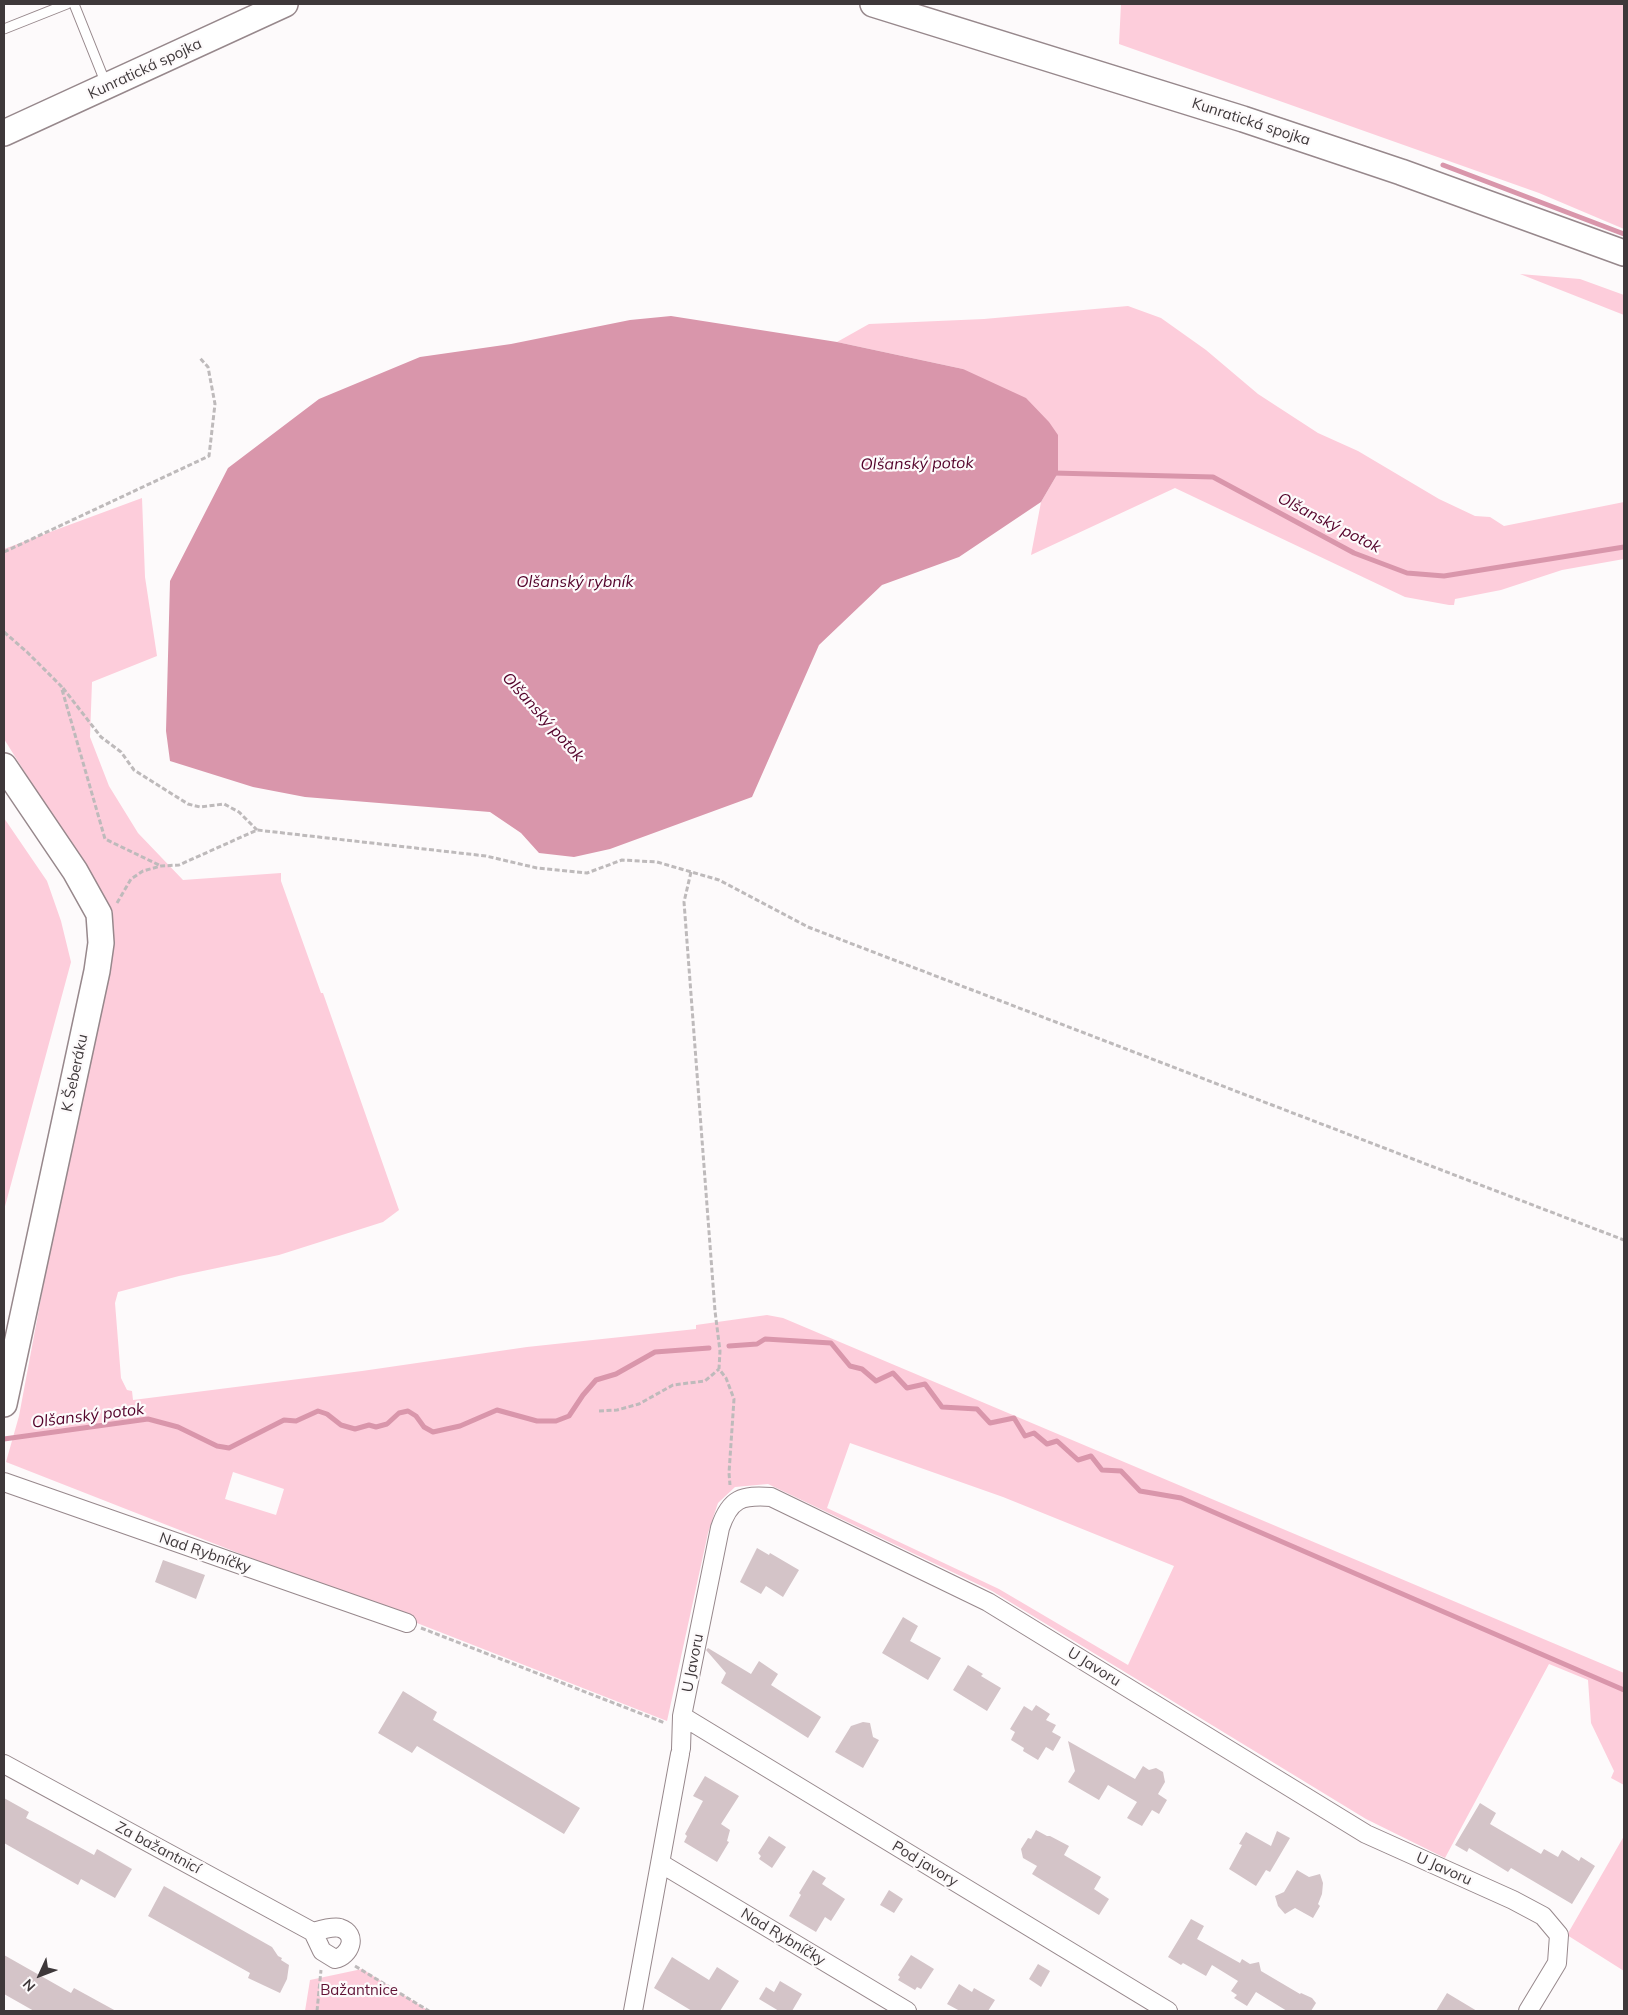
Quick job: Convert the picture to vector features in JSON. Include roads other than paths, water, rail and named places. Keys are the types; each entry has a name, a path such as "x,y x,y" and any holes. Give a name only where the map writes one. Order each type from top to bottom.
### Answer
{"main road":[{"name":"Kunratická spojka","path":"4,133 285,4"},
{"name":"Kunratická spojka","path":"873,4 1243,119 1400,172 1624,253"},
{"name":"K Šeberáku","path":"4,766 75,872 99,914 101,943 97,971 4,1404"}],"street":[{"name":"Nad Rybníčky","path":"4,1482 407,1623"},
{"name":"U Javoru","path":"633,2011 680,1752 682,1723 720,1528 730,1507 749,1496 771,1497 988,1602 1366,1834 1513,1900 1543,1916 1559,1935 1557,1963 1528,2011"},
{"name":"Pod javory","path":"682,1723 1168,2011"},
{"name":"Za bažantnicí","path":"4,1764 313,1932"},
{"name":"Nad Rybníčky","path":"660,1863 907,2011"},
{"path":"339,1928 347,1932 351,1939 350,1949 342,1958 335,1959 322,1951 313,1932 339,1928"}],"lane":[{"path":"4,29 67,4"},
{"path":"74,4 107,86"}],"water":[{"name":"Olšanský rybník","path":"671,316 837,342 963,369 1026,398 1049,422 1058,435 1058,473 1041,502 959,557 882,585 819,645 752,797 610,849 574,857 539,853 521,833 490,812 305,797 253,787 170,761 166,731 170,581 228,468 319,399 420,357 511,344 630,320"}],"waterway":[{"path":"1443,165 1624,234"},
{"name":"Olšanský potok","path":"1053,473 1213,477 1354,553 1407,573 1444,576 1624,547"},
{"path":"729,1346 757,1344 765,1339 831,1343 850,1366 862,1369 876,1381 893,1373 907,1388 925,1384 942,1407 977,1409 990,1423 1014,1418 1025,1436 1034,1433 1047,1444 1057,1441 1078,1460 1091,1456 1102,1470 1121,1471 1140,1491 1181,1498 1624,1690"},
{"name":"Olšanský potok","path":"4,1439 148,1419 178,1427 217,1446 229,1448 284,1420 296,1421 318,1411 327,1414 341,1425 355,1429 369,1425 376,1427 387,1424 399,1413 408,1411 416,1416 424,1427 433,1432 460,1426 497,1410 537,1421 556,1421 569,1416 596,1380 616,1374 655,1352 709,1348"}],"park label":[{"name":"Bažantnice","path":"359,1990"}]}
